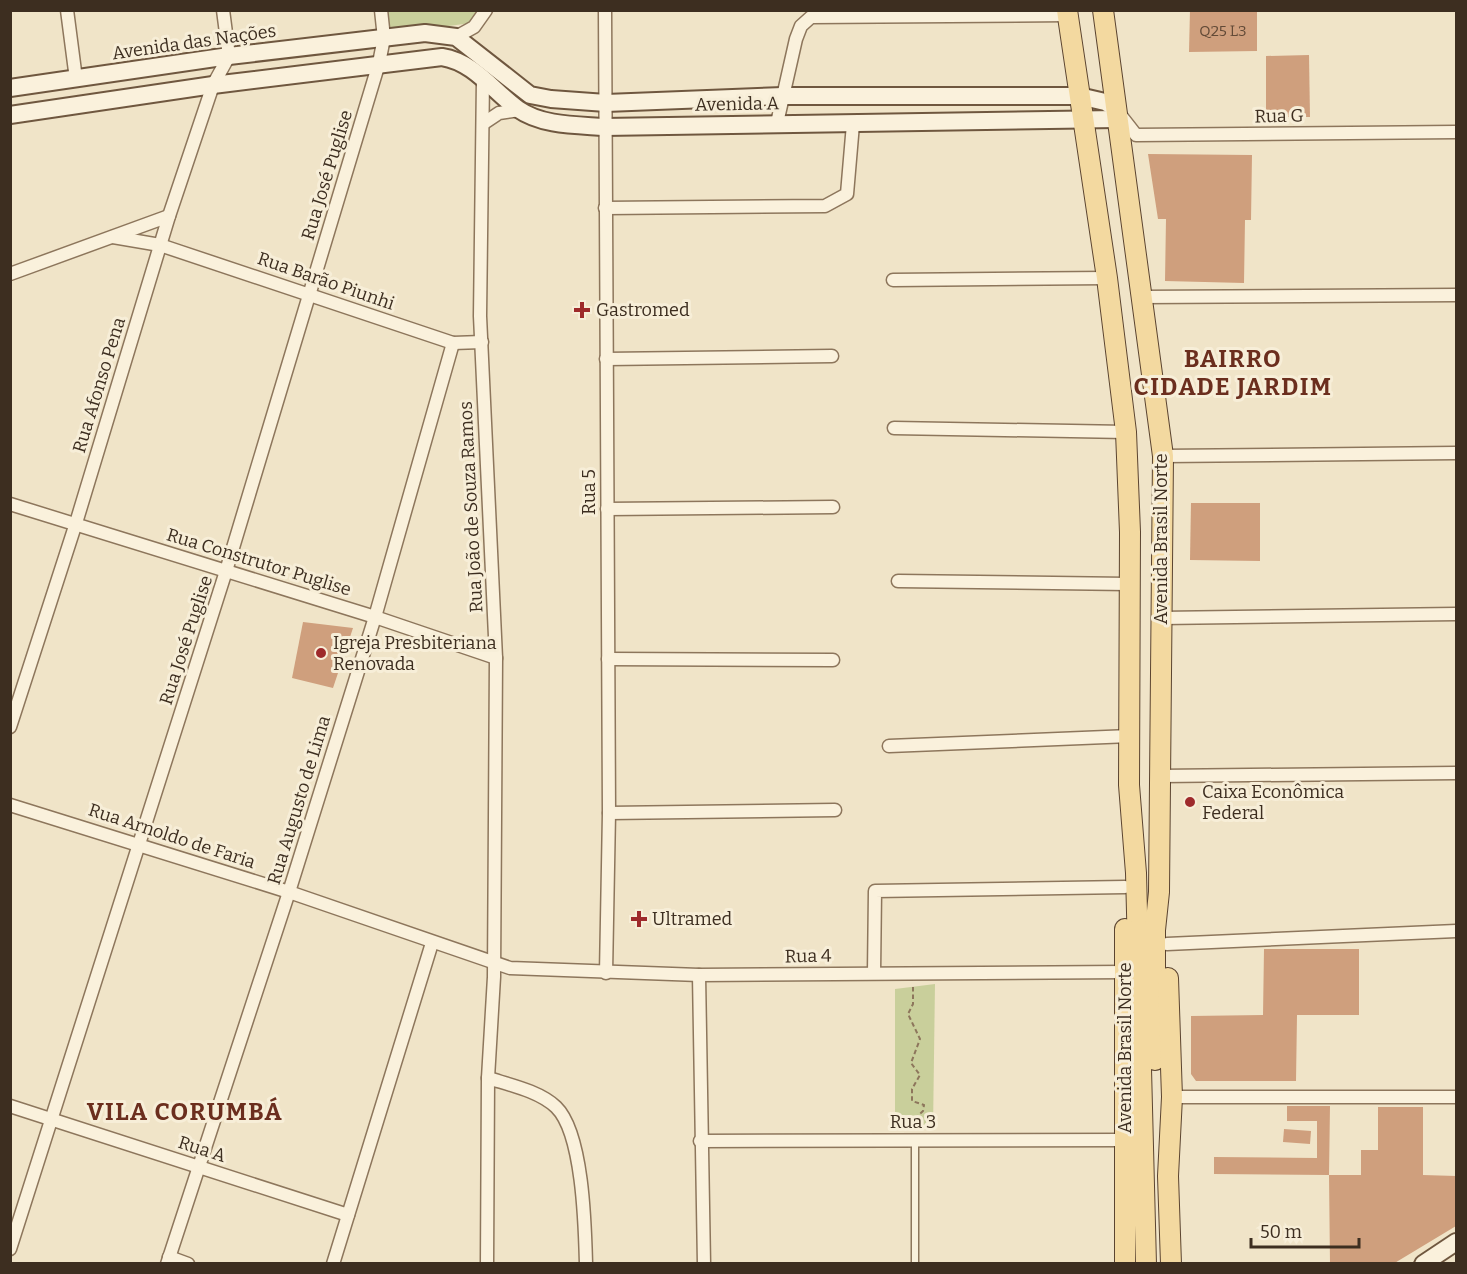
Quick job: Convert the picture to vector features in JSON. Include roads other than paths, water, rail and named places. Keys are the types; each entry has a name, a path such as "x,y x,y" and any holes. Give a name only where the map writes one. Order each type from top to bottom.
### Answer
{"main road":[{"name":"Avenida Brasil Norte","path":"1103,10 1163,456 1161,776 1159,892 1155,941 1157,1263"},
{"name":"Avenida Brasil Norte","path":"1068,13 1107,278 1126,432 1130,532 1129,785 1136,873 1146,1263"},
{"name":"Avenida Brasil Norte","path":"1125,1263 1125,887 1132,834"},
{"name":"Avenida Brasil Norte","path":"1159,892 1167,944 1172,1096 1168,1176 1171,1263"}],"street":[{"path":"67,10 76,79"},
{"path":"223,10 229,56"},
{"name":"Rua José Puglise","path":"10,1249 226,571 310,295 379,63 384,38 381,10"},
{"path":"384,38 425,33 456,37 474,27 486,10"},
{"name":"Rua 5","path":"605,10 609,813 606,973"},
{"path":"777,123 796,39 801,26 811,17 1068,13"},
{"name":"Avenida A","path":"379,63 442,57 456,59 520,110 558,124 604,127 1082,120 1116,114 1106,102 1079,96 783,96 606,104 530,95 456,37"},
{"name":"Avenida das Nações","path":"10,88 229,56 384,38"},
{"name":"Rua Afonso Pena","path":"10,727 76,524 169,216 213,85 229,56"},
{"path":"10,115 379,63"},
{"name":"Rua João de Souza Ramos","path":"483,79 480,316 496,657 493,962"},
{"path":"484,123 499,114 520,110"},
{"name":"Rua G","path":"1116,114 1136,135 1456,132"},
{"path":"605,208 825,206 847,194 853,124"},
{"path":"10,274 169,216"},
{"name":"Rua Barão Piunhi","path":"113,237 160,245 453,343 482,342"},
{"path":"893,280 1107,278"},
{"path":"1141,297 1456,295"},
{"name":"Rua Augusto de Lima","path":"168,1260 289,892 375,617 453,343"},
{"path":"606,359 832,356"},
{"path":"894,428 1126,432"},
{"path":"1163,456 1456,453"},
{"name":"Rua Construtor Puglise","path":"10,504 375,617 496,657"},
{"path":"607,509 833,507"},
{"path":"898,581 1128,584"},
{"path":"1161,618 1456,614"},
{"path":"608,659 833,660"},
{"path":"890,746 1130,736"},
{"path":"1161,776 1456,773"},
{"name":"Rua Arnoldo de Faria","path":"10,804 289,892 432,943 493,962"},
{"path":"609,813 835,810"},
{"path":"874,973 875,891 1125,887"},
{"path":"1167,944 1456,931"},
{"path":"333,1263 432,943"},
{"path":"486,1263 488,1078 493,962"},
{"name":"Rua 4","path":"493,962 510,968 699,975 1125,972"},
{"path":"699,975 700,1141 704,1263"},
{"path":"488,1078 540,1097 557,1108 574,1140 584,1219 586,1263"},
{"path":"1172,1096 1456,1097"},
{"name":"Rua A","path":"10,1106 348,1215"},
{"name":"Rua 3","path":"700,1141 916,1136 1125,1140"},
{"path":"1423,1263 1456,1242"},
{"path":"168,1260 188,1263"}],"lane":[{"path":"915,1263 916,1136"}],"place":[{"name":"Gastromed","path":"582,310"},
{"name":"Igreja Presbiteriana Renovada","path":"321,653"},
{"name":"Caixa Econômica Federal","path":"1190,802"},
{"name":"Ultramed","path":"639,919"}],"district":[{"name":"BAIRRO CIDADE JARDIM","path":"1233,373"},
{"name":"VILA CORUMBÁ","path":"185,1112"}]}
